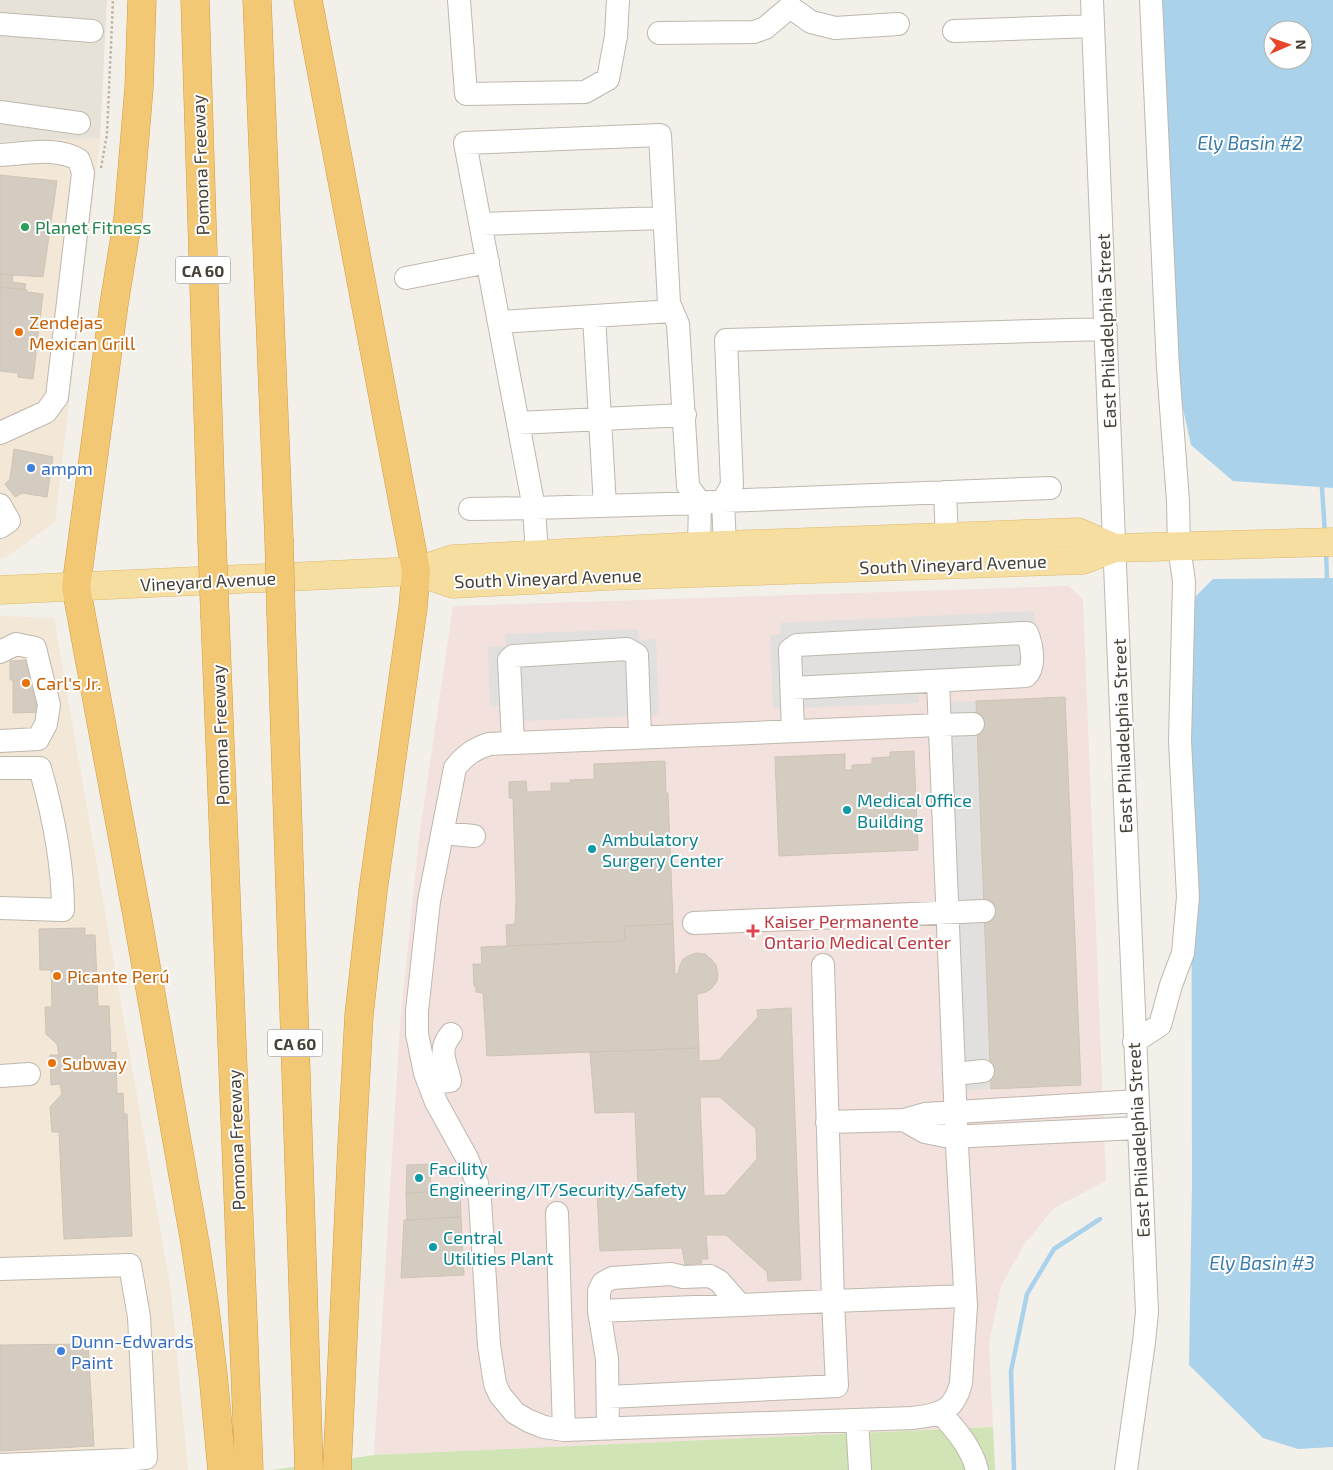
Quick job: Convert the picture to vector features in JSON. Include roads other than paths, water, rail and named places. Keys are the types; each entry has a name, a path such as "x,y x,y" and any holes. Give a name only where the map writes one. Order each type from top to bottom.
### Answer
{"highway":[{"path":"142,0 139,88 128,218 114,304 76,587 137,915 195,1244 209,1337 222,1470"},
{"name":"Pomona Freeway","path":"195,0 212,541 249,1470"},
{"name":"CA 60","path":"257,0 279,539 309,1470"},
{"path":"308,0 416,571 410,627 373,891 360,1015 351,1154 337,1470"}],"main road":[{"name":"South Vineyard Avenue","path":"416,571 452,559 712,546 1078,532 1116,548"},
{"name":"South Vineyard Avenue","path":"416,571 453,584 608,576 1083,560 1116,548 1333,542"},
{"name":"Vineyard Avenue","path":"0,590 416,571"}],"street":[{"path":"459,0 466,94 585,92 608,78 616,36 618,0"},
{"name":"East Philadelphia Street","path":"1092,0 1116,548 1136,1101 1147,1312 1144,1348 1126,1470"},
{"path":"1134,1042 1160,1025 1171,985 1183,953 1188,897 1180,741 1184,581 1179,547 1178,501 1168,368 1151,0"},
{"path":"659,33 754,32 765,28 790,4 811,22 835,28 898,24"},
{"path":"0,24 92,32"},
{"path":"954,31 1093,26"},
{"path":"0,112 79,123"},
{"path":"537,555 534,508 465,143 660,135 669,303 678,324 688,486 700,503 712,546"},
{"path":"0,155 55,152 71,155 79,160 83,173 56,397 46,412 0,433"},
{"path":"481,224 664,218"},
{"path":"406,278 488,262"},
{"path":"499,322 672,310"},
{"path":"594,316 605,506"},
{"path":"712,546 723,501 732,485 726,340 1106,329"},
{"path":"518,423 685,415"},
{"path":"470,509 700,503 1050,488"},
{"path":"945,492 947,538"},
{"path":"0,505 9,521 0,527"},
{"path":"792,688 1026,676 1031,668 1030,640 1028,633 797,645 790,650 793,731"},
{"path":"0,652 16,644 35,648 49,705 46,724 38,739 0,741"},
{"path":"513,743 509,660 513,656 627,649 637,655 640,737"},
{"path":"938,681 939,725 957,1137 965,1296 961,1383 959,1393 953,1404 941,1413 921,1417 564,1430 537,1424 515,1413 500,1395 495,1384 489,1345 478,1192 467,1158 436,1102 425,1073 417,1034 417,1011 429,901 455,768 475,748 489,744 640,737 939,725 973,724"},
{"path":"0,768 40,768 47,793 63,880 63,910 0,908"},
{"path":"444,826 475,830"},
{"path":"694,923 984,911"},
{"path":"608,1397 838,1386 832,1301 823,965"},
{"path":"429,1083 450,1081 447,1068"},
{"path":"955,1074 983,1071"},
{"path":"0,1076 29,1074"},
{"path":"827,1122 904,1120 925,1114 1136,1101"},
{"path":"904,1120 925,1132 950,1137 1138,1128"},
{"path":"557,1213 564,1430"},
{"path":"0,1269 130,1266 139,1317 146,1458 0,1465"},
{"path":"608,1429 607,1359 599,1311 599,1291 603,1283 612,1278 671,1274 710,1276 719,1281 740,1305"},
{"path":"599,1311 965,1296"},
{"path":"941,1413 960,1435 976,1464 977,1470"},
{"path":"857,1420 860,1470"}],"water":[{"name":"Ely Basin #2","path":"1160,0 1333,0 1333,488 1233,481 1191,445 1177,382"},
{"name":"Ely Basin #3","path":"1333,578 1333,1447 1298,1449 1263,1438 1189,1365 1192,1184 1191,623 1196,596 1213,579"}],"waterway":[{"path":"1322,488 1325,534"},
{"path":"1326,552 1327,578"},
{"path":"1014,1470 1011,1371 1027,1294 1054,1249 1100,1219"}],"place":[{"name":"Planet Fitness","path":"25,227"},
{"name":"Zendejas Mexican Grill","path":"19,332"},
{"name":"ampm","path":"31,468"},
{"name":"Carl's Jr.","path":"26,683"},
{"name":"Medical Office Building","path":"847,810"},
{"name":"Ambulatory Surgery Center","path":"592,849"},
{"name":"Kaiser Permanente Ontario Medical Center","path":"753,931"},
{"name":"Picante Perú","path":"57,976"},
{"name":"Subway","path":"52,1063"},
{"name":"Facility Engineering/IT/Security/Safety","path":"419,1178"},
{"name":"Central Utilities Plant","path":"433,1247"},
{"name":"Dunn-Edwards Paint","path":"61,1351"}]}
